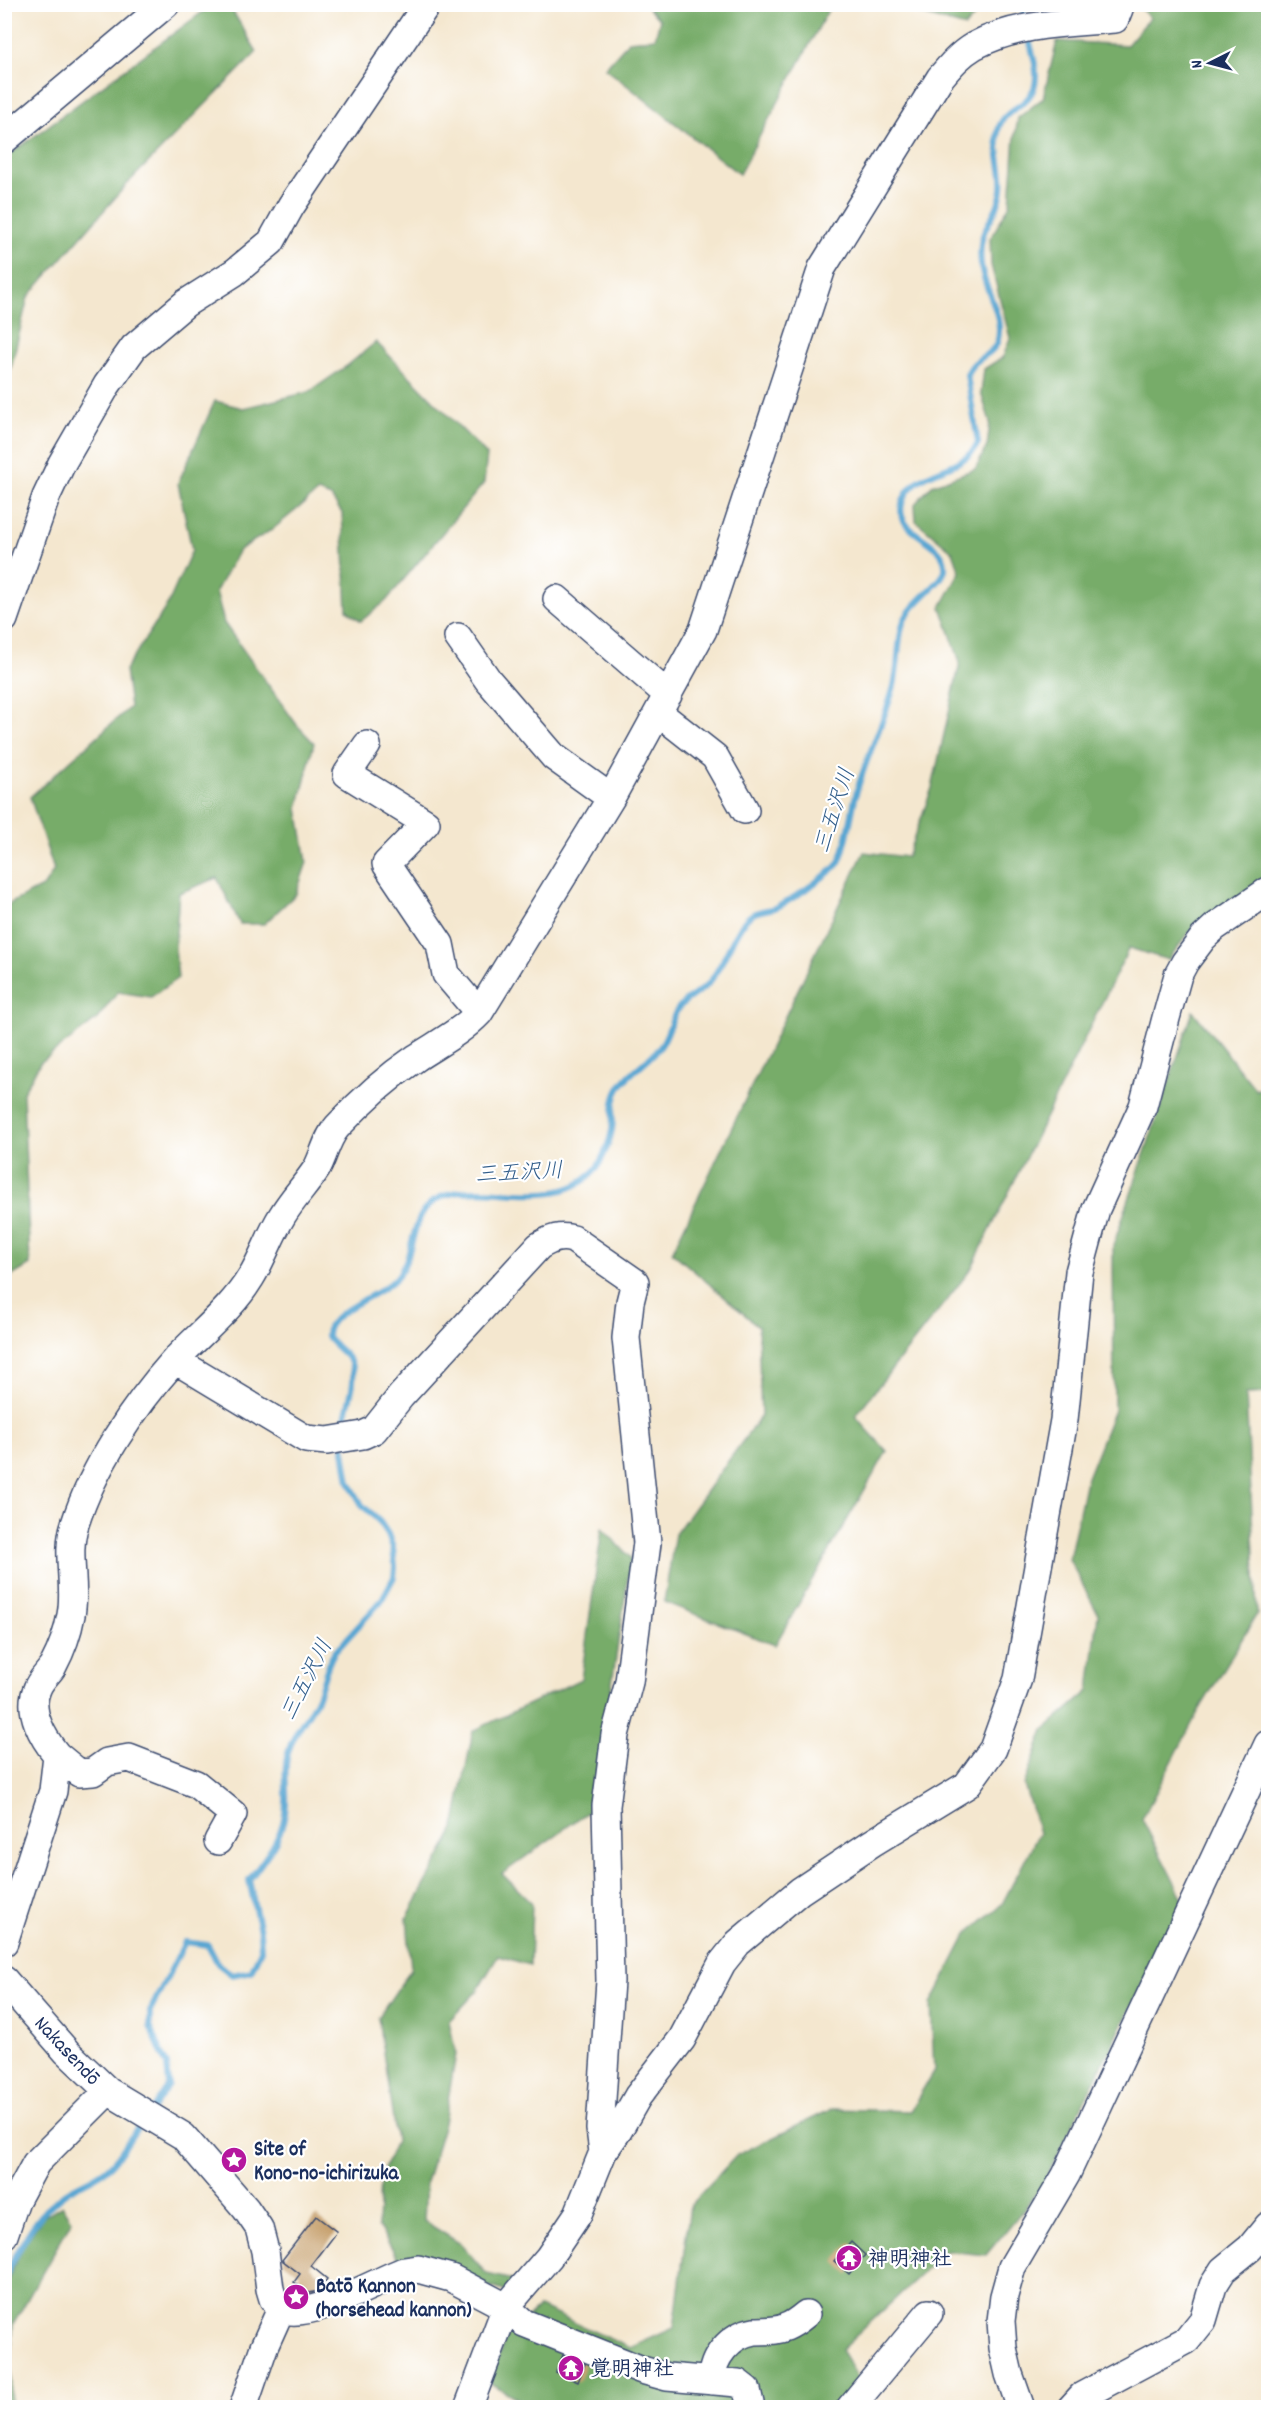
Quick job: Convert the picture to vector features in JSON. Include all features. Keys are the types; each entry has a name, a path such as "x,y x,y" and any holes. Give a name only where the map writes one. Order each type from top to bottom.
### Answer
{"street":[{"path":"4,140 166,4"},
{"path":"4,619 46,497 107,385 134,347 186,303 235,272 270,242 291,206 427,4"},
{"path":"218,1841 233,1815 196,1784 129,1758 107,1762 93,1772 79,1773 57,1755 45,1740 36,1716 33,1699 38,1686 52,1668 72,1614 71,1546 74,1526 84,1501 112,1445 149,1390 230,1304 250,1279 282,1216 317,1167 334,1129 390,1078 413,1060 470,1023 479,1013 611,798 695,647 711,608 822,268 940,78 954,62 974,46 1028,28 1115,19 1119,9 1116,4"},
{"path":"557,599 715,757 745,810"},
{"path":"458,637 488,680 554,757 611,798"},
{"path":"368,745 347,774 426,823 386,864 440,944 446,974 479,1013"},
{"path":"468,2408 506,2307 549,2257 578,2214 603,2152 618,2132 638,2096 682,2039 722,1963 738,1943 800,1891 872,1843 967,1785 993,1749 1018,1679 1064,1420 1079,1272 1096,1209 1143,1106 1178,975 1185,962 1203,938 1215,927 1269,891"},
{"path":"175,1360 306,1438 343,1438 374,1430 401,1396 539,1246 548,1241 562,1236 573,1239 635,1282 627,1320 626,1338 647,1544 629,1682 615,1735 606,1806 610,1981 600,2130 603,2152"},
{"path":"1021,2408 1003,2348 1001,2321 1004,2296 1012,2267 1066,2175 1269,1744"},
{"path":"4,1942 53,1791 57,1755"},
{"name":"Nakasendō","path":"4,1980 67,2052 108,2091 183,2136 246,2209 259,2228 265,2251 270,2289 273,2299 281,2309"},
{"path":"4,2235 16,2200 36,2163 108,2091"},
{"path":"1071,2408 1082,2396 1187,2340 1196,2332 1203,2320 1213,2286 1223,2270 1250,2248 1269,2226"},
{"path":"243,2408 264,2347 281,2309 295,2312 316,2308 353,2294 386,2277 418,2269 451,2278 506,2307 524,2323 617,2362 667,2377 738,2384 747,2390 751,2408"},
{"path":"850,2408 929,2313"},
{"path":"712,2381 711,2371 718,2356 739,2336 786,2327 806,2314"}],"green space":[{"path":"212,5 229,5 257,52 129,182 28,297 9,376 5,377 5,158"},
{"path":"645,5 831,5 739,174 605,68 629,41 655,38 660,20"},
{"path":"888,5 985,5 965,27"},
{"path":"1137,5 1268,5 1268,880 1191,930 1168,960 1129,948 971,1269 855,1416 887,1451 775,1645 664,1602 675,1534 761,1416 758,1326 672,1252 864,852 907,857 932,788 960,662 941,607 960,572 953,552 916,521 915,504 932,485 975,469 987,446 990,422 981,393 984,369 1003,357 1010,338 991,265 990,239 1010,204 1018,118 1043,98 1057,41 1127,45 1150,18"},
{"path":"376,342 487,455 484,483 386,601 361,621 347,610 342,513 331,497 318,492 273,529 239,550 216,591 224,623 297,725 314,743 298,808 307,862 296,894 264,924 240,924 217,878 179,893 175,948 178,978 151,997 118,992 97,1019 40,1063 23,1092 30,1265 12,1276 5,1275 5,906 44,886 54,870 30,797 130,707 125,670 168,604 192,550 178,483 215,401 243,408 309,392"},
{"path":"1193,1011 1256,1090 1268,1086 1268,1393 1246,1394 1257,1614 1198,1712 1142,1819 1184,1901 1041,2188 986,2255 946,2251 841,2350 874,2404 873,2407 532,2407 489,2382 507,2335 535,2310 540,2307 630,2348 674,2328 690,2205 737,2155 832,2109 910,2111 934,2071 931,2004 967,1934 1002,1904 1039,1833 1024,1785 1044,1730 1089,1691 1098,1614 1069,1559 1086,1480 1114,1410 1113,1246"},
{"path":"602,1528 631,1558 593,1808 502,1874 532,1903 530,1965 498,1956 477,1991 449,2021 456,2054 444,2123 426,2182 424,2221 461,2244 487,2274 513,2280 508,2292 400,2261 378,2226 380,2179 396,2141 378,2018 411,1969 407,1918 453,1833 473,1731 581,1679"},
{"path":"62,2205 72,2220 13,2325 10,2407 5,2407 5,2286 25,2243 43,2217"}],"building":[{"path":"316,2216 337,2232 311,2266 327,2279 319,2291 308,2293 294,2282 300,2274 282,2260"},
{"name":"神明神社","path":"851,2242 865,2255 849,2274 834,2261"},
{"name":"覚明神社","path":"563,2355 585,2364 578,2382 556,2372"}],"waterway":[{"name":"三五沢川","path":"1021,4 1026,21"},
{"name":"三五沢川","path":"343,1431 353,1369 348,1357 327,1336 329,1327 344,1311 379,1291 397,1277 409,1253 420,1216 428,1206 438,1198 454,1193 472,1191 550,1192 568,1188 584,1180 598,1166 608,1144 612,1130 614,1103 620,1087 660,1047 679,1007 709,983 744,922 755,913 777,907 791,899 821,879 836,866 842,857 860,780 894,686 903,623 912,608 939,581 945,569 944,559 938,551 906,523 902,515 902,504 908,491 916,483 961,461 978,443 967,375 973,364 994,348 999,333 999,323 981,264 981,241 1001,195 1002,180 997,140 1000,124 1009,113 1031,95 1036,82 1036,68 1028,34"},
{"name":"三五沢川","path":"152,2110 169,2085 167,2065 150,2026 150,2011 185,1942 208,1945 218,1964 232,1975 251,1971 261,1950 260,1931 249,1880 279,1835 285,1815 286,1766 290,1745 318,1696 334,1653 381,1601 394,1577 393,1548 388,1534 380,1522 362,1505 349,1482 343,1444"},
{"name":"三五沢川","path":"4,2279 23,2242 47,2209 68,2191 104,2171 121,2153 144,2120"}],"place":[{"name":"Site of Kono-no-ichirizuka","path":"234,2160"},
{"name":"神明神社","path":"849,2258"},
{"name":"Batō Kannon (horsehead kannon)","path":"296,2297"},
{"name":"覚明神社","path":"571,2368"}]}
